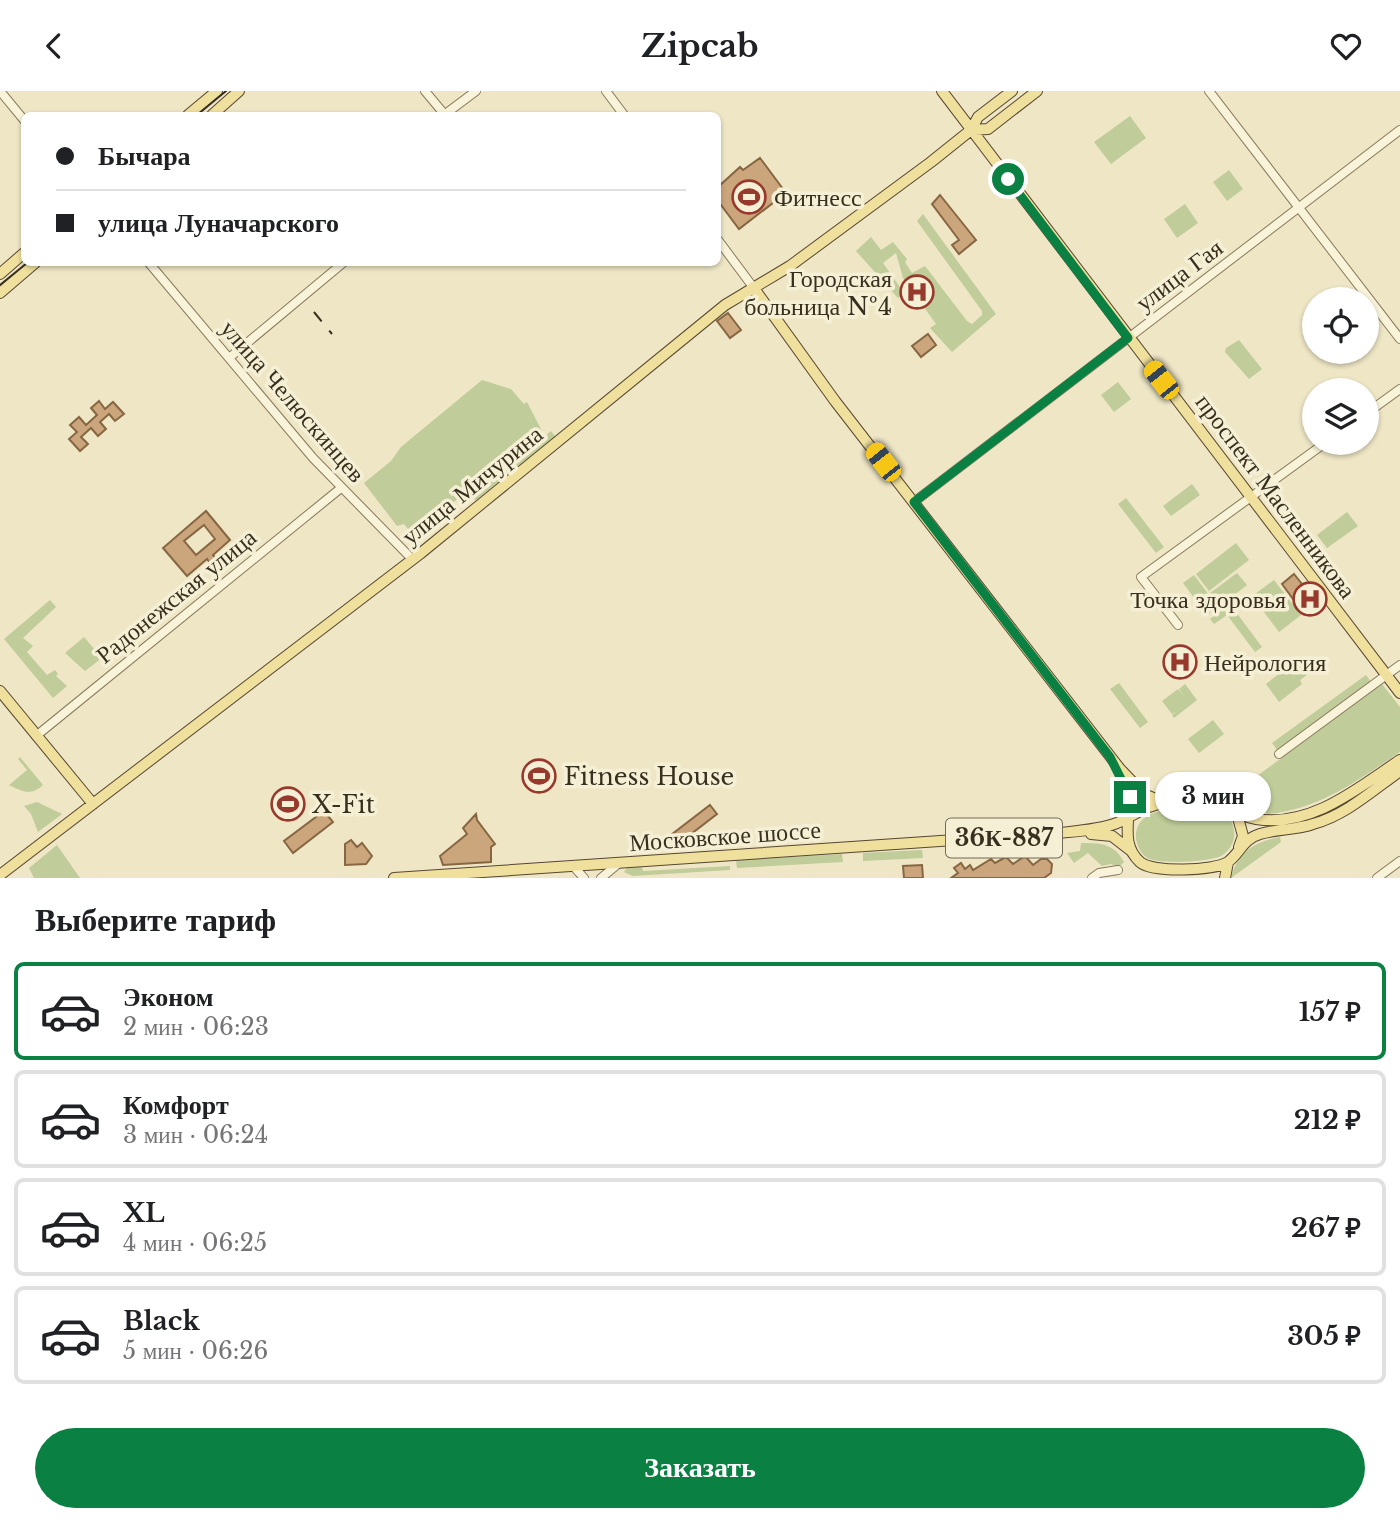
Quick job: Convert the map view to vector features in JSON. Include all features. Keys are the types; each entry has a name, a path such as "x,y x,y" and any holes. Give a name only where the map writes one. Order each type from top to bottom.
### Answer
{"main road":[{"path":"192,112 217,91"},
{"name":"проспект Масленникова","path":"942,91 1400,693"},
{"name":"улица Мичурина","path":"0,875 412,560 726,305 831,237 971,130 978,117 1012,91"},
{"name":"улица Мичурина","path":"971,130 988,129 1037,91"},
{"path":"216,112 240,92"},
{"path":"0,274 21,256"},
{"path":"0,293 32,266"},
{"path":"753,287 835,401 1110,757 1144,794 1165,803"},
{"path":"0,691 93,804"},
{"path":"1110,757 1129,792 1127,837 1132,851"},
{"name":"Московское шоссе","path":"394,878 1059,833 1103,827 1152,804 1165,803 1212,801 1224,804 1237,814 1266,820 1307,815 1345,797 1400,760"},
{"path":"1225,878 1228,862 1239,848 1261,834 1299,828 1331,818 1400,771"},
{"path":"1237,814 1243,836 1239,848"},
{"name":"Московское шоссе","path":"1059,833 1106,834 1119,840 1132,851 1139,862 1149,867 1178,869 1228,862"},
{"path":"1178,869 1190,878"}],"street":[{"path":"0,91 21,116"},
{"path":"425,91 442,112"},
{"path":"448,112 476,91"},
{"path":"606,91 622,112"},
{"path":"1209,91 1400,339"},
{"name":"улица Гая","path":"914,502 1400,130"},
{"path":"721,244 753,287"},
{"name":"улица Челюскинцев","path":"152,266 341,488 412,560"},
{"path":"229,358 339,266"},
{"path":"1379,404 1400,389"},
{"path":"1178,625 1141,577 1309,455"},
{"name":"Радонежская улица","path":"36,736 341,488"},
{"path":"1279,754 1400,666"},
{"path":"1377,878 1400,861"},
{"path":"601,878 618,864"},
{"path":"574,867 584,878"},
{"path":"1091,878 1099,873 1118,870"}],"green space":[{"path":"1130,116 1146,138 1111,164 1094,142"},
{"path":"1229,170 1243,189 1227,201 1213,182"},
{"path":"1185,204 1198,223 1177,238 1164,219"},
{"path":"923,214 996,314 952,352 930,328 936,324 903,278 896,253 883,263 904,293 898,298 856,251 871,237 881,250 893,242 907,259 905,262 912,273 925,266 972,324 982,315 982,311 917,221"},
{"path":"1239,340 1262,369 1249,379 1225,352 1226,348"},
{"path":"482,380 511,389 524,404 527,402 542,431 413,535 404,524 397,526 364,483 391,461 401,447"},
{"path":"1118,382 1131,399 1114,412 1101,395"},
{"path":"551,431 555,436 476,500 473,498 467,502 466,500"},
{"path":"1192,484 1200,495 1171,516 1163,506"},
{"path":"1126,498 1164,547 1156,553 1118,504"},
{"path":"1347,512 1358,526 1327,548 1317,535"},
{"path":"1236,543 1249,560 1209,591 1196,574"},
{"path":"1237,573 1247,585 1220,606 1210,593"},
{"path":"1194,575 1218,607 1207,615 1183,583"},
{"path":"1274,580 1301,615 1279,632 1252,596"},
{"path":"50,600 56,607 23,638 33,646 27,652 47,675 55,670 58,674 56,676 67,686 53,698 4,639"},
{"path":"1230,604 1262,647 1255,652 1227,615 1214,624 1210,619"},
{"path":"84,637 102,658 85,671 65,653"},
{"path":"1305,662 1312,671 1300,680 1302,684 1279,702 1266,684 1289,666 1293,671"},
{"path":"1366,675 1371,682 1277,750 1272,743"},
{"path":"1119,683 1148,722 1140,728 1110,689"},
{"path":"1185,684 1197,700 1174,718 1172,715 1177,711 1172,714 1162,701 1178,689 1185,697 1179,689"},
{"path":"1382,684 1400,707 1400,752 1337,792 1287,811 1268,814 1235,795 1238,790"},
{"path":"1213,720 1224,734 1199,753 1188,739"},
{"path":"20,757 43,785 35,791 23,791 9,785 27,770 18,759"},
{"path":"37,802 62,814 38,832 31,814 24,806"},
{"path":"1209,808 1226,815 1233,824 1233,841 1223,854 1206,860 1171,862 1151,859 1142,853 1136,838 1138,827 1151,814 1171,809"},
{"path":"1280,837 1281,842 1231,878 1238,861 1249,849 1263,841"},
{"path":"1081,843 1100,844 1111,848 1124,862 1119,867 1111,864 1102,866 1088,853 1074,863 1067,853 1080,851"},
{"path":"57,845 80,878 34,878 29,868"},
{"path":"922,850 923,858 863,861 863,853"},
{"path":"842,854 843,862 737,868 736,860"},
{"path":"730,866 730,870 633,876 624,872 627,868 642,867 643,871"}],"building":[{"name":"Фитнесс","path":"760,158 786,193 739,229 721,205 721,184 740,167 743,170"},
{"path":"940,195 976,240 959,254 952,245 959,240 932,204"},
{"path":"728,313 741,330 730,338 717,321"},
{"path":"928,334 936,345 921,357 912,346"},
{"path":"99,401 105,409 113,402 124,414 115,421 109,414 100,422 106,429 98,436 91,428 81,437 88,444 80,451 69,439 77,432 70,425 79,417 86,425 97,415 91,408"},
{"path":"206,511 230,540 213,555 218,561 212,566 207,559 187,576 163,548","holes":["204,525 215,539 196,555 184,541"]},
{"path":"1294,574 1314,599 1301,610 1282,584"},
{"path":"710,805 717,814 678,844 671,835"},
{"path":"324,811 333,822 293,853 284,841"},
{"path":"476,814 477,820 495,844 491,847 491,862 443,865 440,856 467,834 463,828"},
{"path":"351,840 357,847 362,843 372,856 366,864 345,865 345,844"},
{"path":"1025,856 1033,865 1041,859 1047,859 1052,864 1051,873 1044,878 951,878 958,873 954,868 961,863 965,869 970,865 973,870 991,859 995,863 1006,857 1013,864"},
{"path":"922,865 923,878 904,878 903,866"}],"tram line":[{"path":"201,112 226,91"},
{"path":"0,285 23,266"}],"railway":[{"path":"314,312 332,334"}],"place":[{"name":"Фитнесс","path":"749,197"},
{"name":"Городская больница №4","path":"917,292"},
{"name":"Точка здоровья","path":"1310,599"},
{"name":"Нейрология","path":"1180,662"},
{"name":"Fitness House","path":"539,776"},
{"name":"X-Fit","path":"288,804"}],"route":[{"path":"1008,179 1128,338 914,502 1110,757 1127,786 1130,797"}]}
